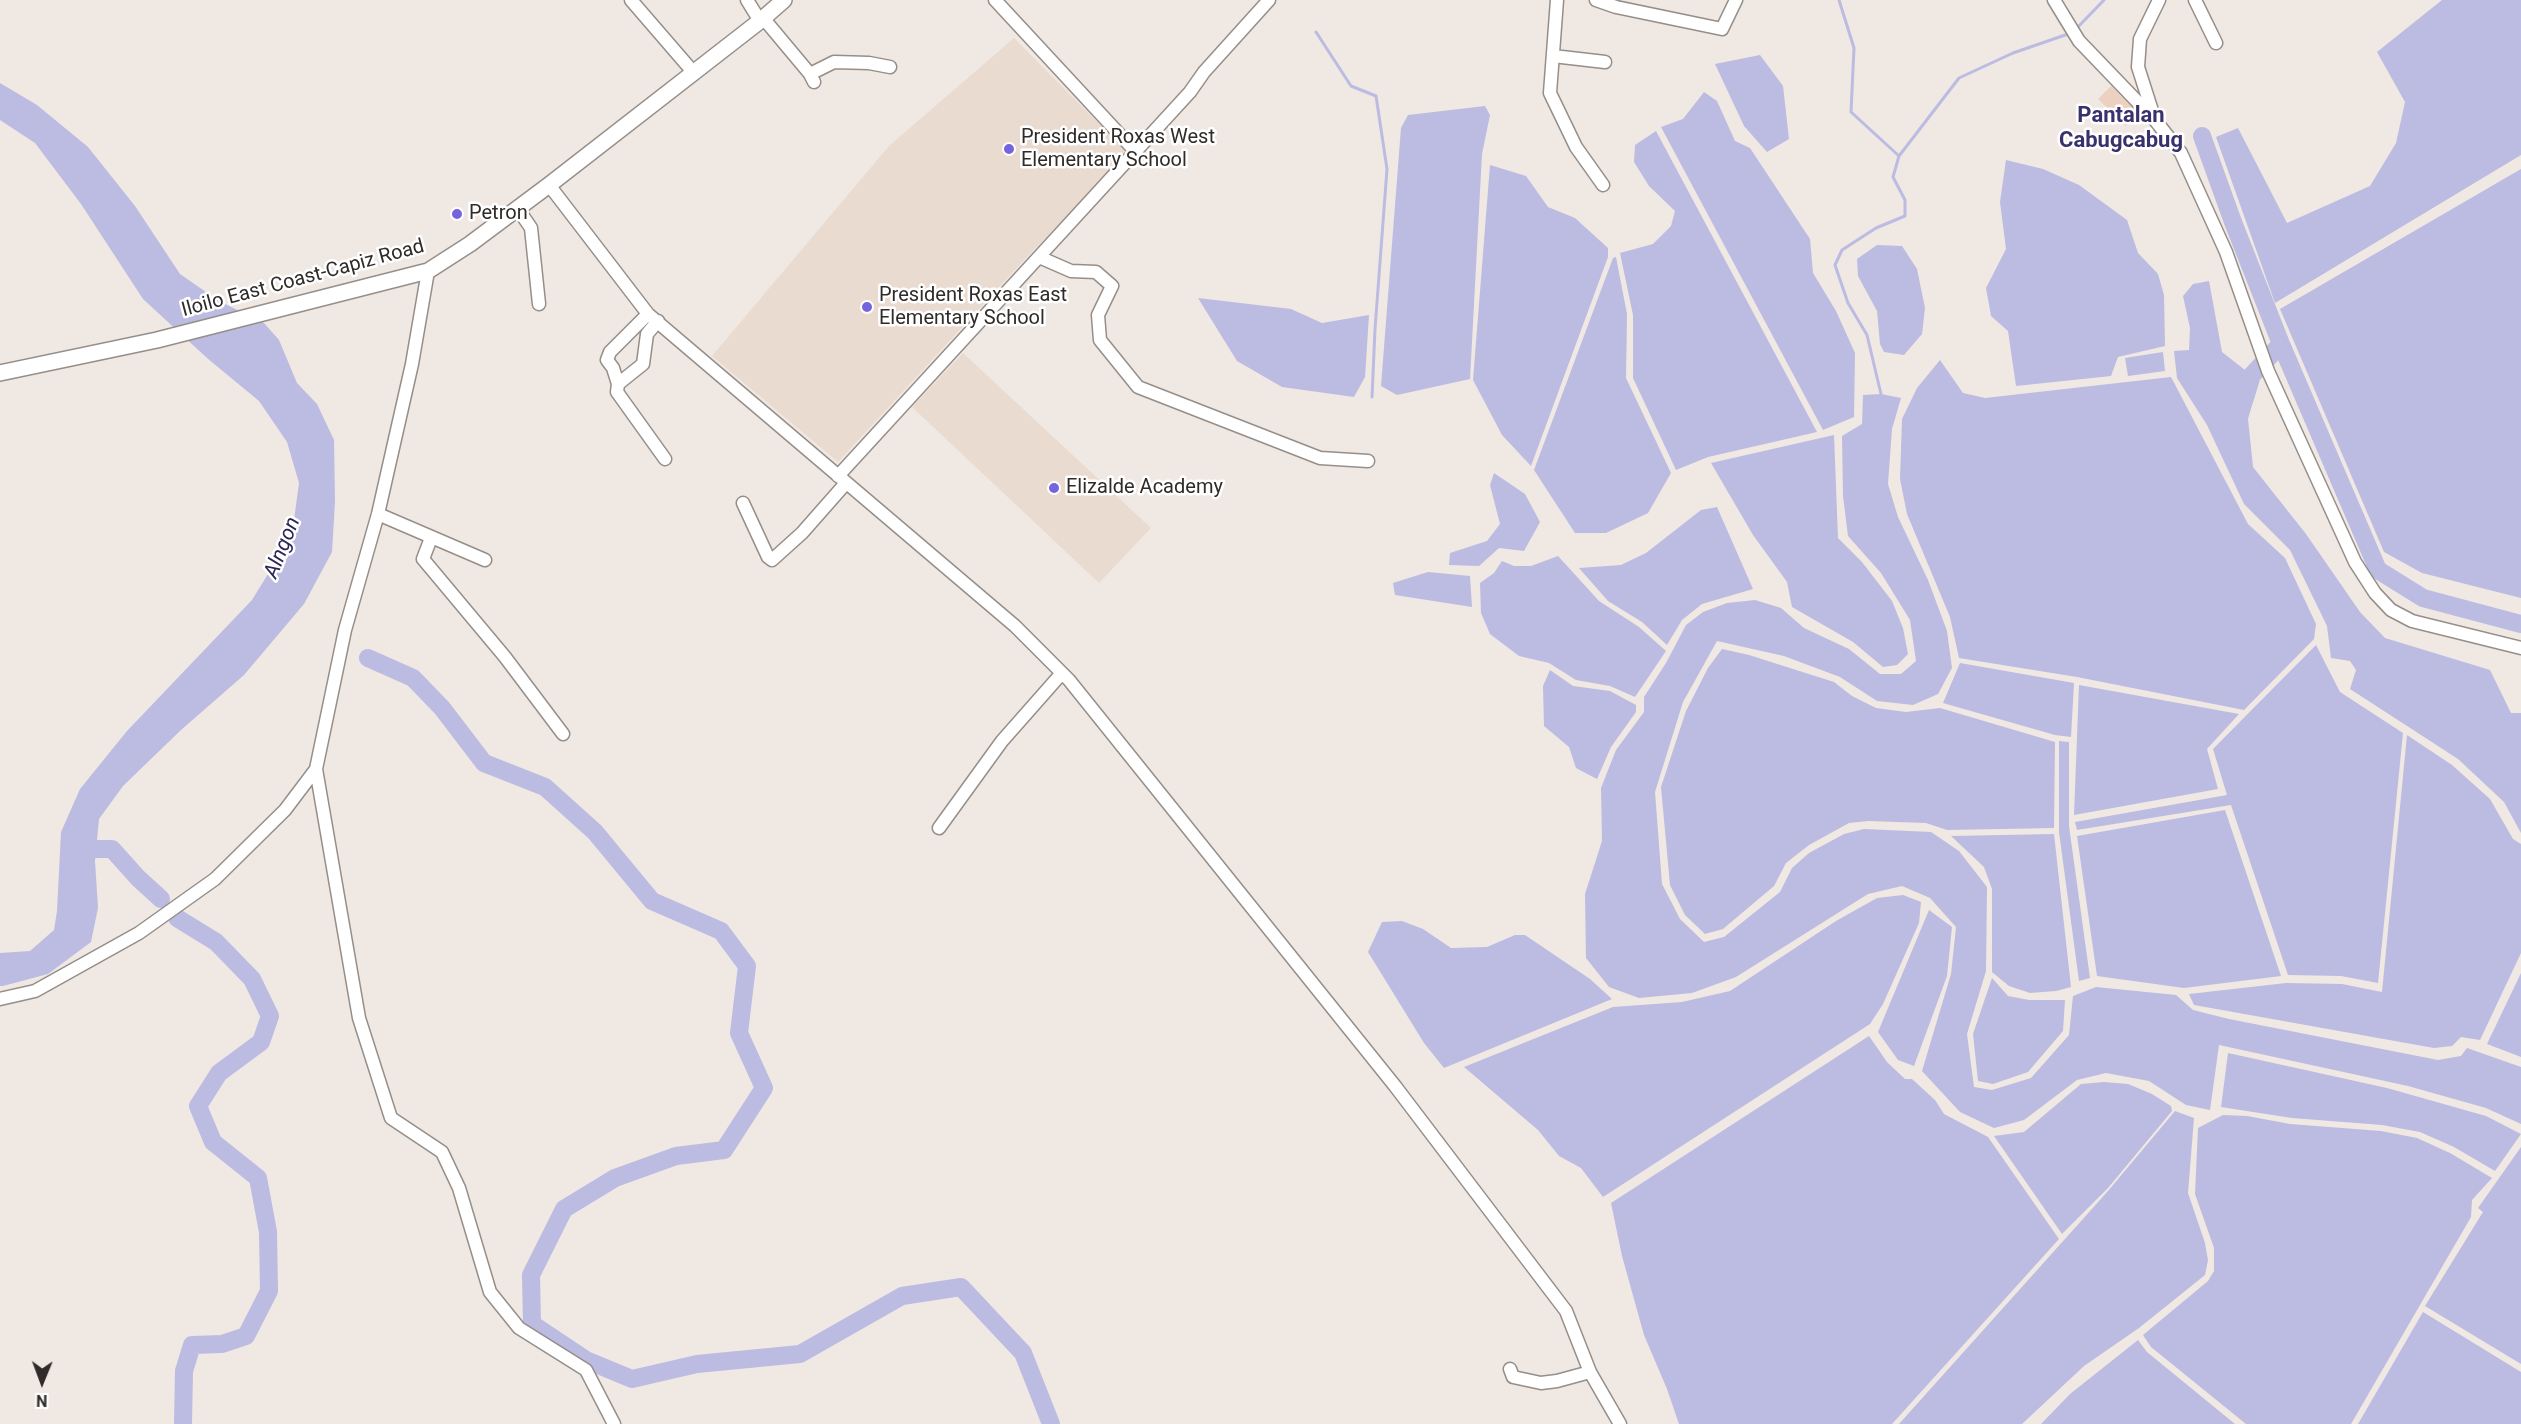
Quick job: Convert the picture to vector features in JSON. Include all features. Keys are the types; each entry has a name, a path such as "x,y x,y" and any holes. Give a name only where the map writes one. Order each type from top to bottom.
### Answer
{"main road":[{"name":"Iloilo East Coast-Capiz Road","path":"0,373 157,340 428,270 549,186 762,20 784,0"}],"street":[{"path":"631,0 694,73"},
{"path":"747,0 812,78 834,62 869,63 891,67"},
{"path":"995,0 1135,151"},
{"path":"743,503 768,557 772,560 802,533 842,480 1039,257 1190,92 1204,72 1269,0"},
{"path":"1557,0 1550,93 1576,147 1603,185"},
{"path":"1596,0 1618,3 1722,29 1736,0"},
{"path":"2054,0 2079,41 2155,120 2181,153 2222,242 2268,370 2355,562 2375,593 2391,610 2412,621 2521,648"},
{"path":"2155,120 2138,67 2140,39 2159,0"},
{"path":"2195,0 2216,43"},
{"path":"1553,56 1605,62"},
{"path":"549,186 653,317 1015,626 1062,673 1388,1077 1566,1311 1590,1372 1620,1424"},
{"path":"518,208 531,228 539,304"},
{"path":"1039,257 1071,271 1096,272 1112,286 1098,315 1100,340 1138,387 1320,458 1368,461"},
{"path":"428,270 412,364 378,514 345,630 316,769 359,1018 391,1118 442,1152 459,1188 490,1292 519,1328 586,1370 614,1424"},
{"path":"653,317 610,352 607,360 613,368 618,384 617,392 665,459"},
{"path":"618,384 643,364 647,334 653,317"},
{"path":"378,514 485,560"},
{"path":"430,538 423,559 505,657 563,734"},
{"path":"939,828 1002,741 1062,673"},
{"path":"0,999 35,991 46,985 139,933 215,879 285,810 316,769"},
{"path":"1510,1369 1513,1377 1541,1383 1590,1372"}],"shaded area":[{"name":"President Roxas East Elementary School","path":"1014,38 1128,153 1025,259 838,462 712,356 889,146"},
{"path":"2111,86 2138,113 2126,126 2098,99"},
{"name":"Elizalde Academy","path":"963,353 1151,528 1099,583 912,407"}],"water":[{"path":"2442,0 2521,0 2521,155 2275,303 2216,137 2238,128 2287,223 2370,186 2396,143 2405,102 2377,52"},
{"path":"1760,55 1783,86 1789,139 1767,152 1744,126 1715,64"},
{"path":"0,83 37,105 88,147 135,206 180,274 219,301 264,323 279,340 297,383 317,404 334,440 335,501 332,552 304,604 244,675 181,730 123,786 99,819 95,861 98,908 91,942 48,974 3,986 0,986 0,953 30,951 54,930 61,832 80,789 127,731 252,600 292,535 299,483 287,442 259,401 207,358 143,299 81,204 35,143 0,120"},
{"path":"1704,92 1717,101 1735,141 1750,148 1810,239 1813,273 1836,311 1855,353 1854,417 1823,430 1661,127 1683,119"},
{"path":"1485,106 1490,115 1482,154 1470,379 1397,395 1381,386 1401,128 1408,115"},
{"path":"1656,131 1817,432 1708,457 1676,470 1633,378 1633,315 1620,253 1653,244 1671,226 1675,211 1649,186 1634,162 1635,145"},
{"path":"2006,160 2043,169 2079,185 2127,220 2138,253 2158,274 2164,295 2165,346 2118,357 2111,376 2016,386 2008,331 1991,316 1986,288 2006,249 2000,202"},
{"path":"1490,165 1526,176 1548,207 1575,218 1608,248 1608,257 1531,466 1502,435 1473,380"},
{"path":"2521,169 2521,598 2422,573 2384,552 2280,309"},
{"path":"1877,245 1902,246 1917,269 1925,308 1922,334 1904,355 1884,352 1880,344 1877,311 1858,276 1857,259"},
{"path":"1616,257 1627,314 1626,378 1671,473 1648,513 1606,533 1575,533 1534,470 1613,258"},
{"path":"2209,281 2222,352 2259,381 2248,419 2253,467 2306,534 2360,612 2385,638 2490,670 2511,713 2521,713 2521,833 2504,802 2458,759 2350,689 2356,670 2350,661 2331,658 2327,626 2290,550 2244,504 2207,425 2177,378 2174,351 2189,350 2190,328 2183,296 2193,284"},
{"path":"1198,298 1291,309 1322,323 1369,315 1365,377 1354,397 1282,387 1237,361"},
{"path":"2163,352 2165,371 2128,376 2125,358"},
{"path":"1940,360 1963,393 1985,398 2171,377 2248,524 2285,558 2316,624 2314,639 2244,710 2077,677 1959,658 1950,617 1907,514 1900,479 1902,419 1917,388"},
{"path":"1881,394 1901,398 1892,429 1888,484 1898,517 1928,580 1947,631 1952,668 1938,694 1913,705 1877,701 1840,677 1784,656 1717,641 1683,702 1655,792 1662,884 1680,919 1704,942 1724,937 1780,892 1792,868 1809,853 1844,834 1864,829 1931,832 1959,851 1987,887 1986,971 1967,1034 1974,1087 1992,1090 2031,1078 2069,1035 2073,996 2096,987 2176,995 2193,1010 2229,1019 2438,1060 2461,1056 2467,1048 2521,1067 2521,1124 2486,1108 2408,1086 2219,1045 2210,1110 2186,1105 2149,1081 2106,1073 2077,1080 2024,1120 1994,1128 1960,1112 1922,1071 1951,974 1956,927 1930,898 1902,886 1868,894 1736,977 1692,993 1639,998 1609,987 1586,958 1585,894 1602,841 1601,788 1616,750 1644,712 1644,697 1666,663 1686,625 1703,612 1727,603 1755,600 1781,608 1804,628 1849,649 1880,674 1901,674 1916,661 1910,620 1881,573 1848,536 1843,496 1842,436 1862,424 1863,395"},
{"path":"1834,435 1838,538 1862,562 1892,601 1903,628 1908,654 1897,665 1883,667 1853,642 1792,607 1787,582 1753,535 1711,463"},
{"path":"1494,473 1525,494 1540,522 1524,551 1499,548 1479,566 1449,565 1450,553 1487,541 1500,524 1490,485"},
{"path":"1717,507 1753,589 1702,604 1682,620 1667,645 1642,622 1608,601 1579,568 1621,565 1646,553 1701,510"},
{"path":"1558,556 1599,601 1639,627 1666,651 1635,697 1610,686 1576,680 1549,663 1519,656 1490,634 1481,613 1480,583 1494,573 1502,561 1514,566 1531,566"},
{"path":"1428,572 1470,576 1472,607 1395,595 1393,583"},
{"path":"2316,645 2340,692 2403,733 2378,983 2341,976 2288,975 2231,805 2077,830 2075,822 2227,795 2213,749"},
{"path":"1722,649 1749,655 1834,682 1852,696 1876,708 1906,712 1940,708 2055,742 2054,828 1947,830 1926,823 1868,821 1849,823 1809,845 1786,863 1774,886 1723,929 1705,934 1685,915 1670,885 1661,787 1686,711 1708,668"},
{"path":"1960,663 2074,683 2071,737 2055,735 1943,703"},
{"path":"1550,670 1573,686 1610,691 1636,705 1636,712 1611,747 1597,779 1576,768 1569,747 1544,726 1543,686"},
{"path":"2079,685 2239,714 2207,749 2218,789 2074,815"},
{"path":"2407,735 2452,765 2490,799 2513,839 2521,844 2521,953 2480,1040 2461,1037 2452,1046 2434,1048 2194,1005 2189,994 2286,983 2342,984 2382,992"},
{"path":"2059,741 2069,742 2069,826 2090,978 2079,981 2059,832"},
{"path":"2225,810 2281,976 2184,988 2097,976 2077,836"},
{"path":"2054,834 2071,987 2030,993 2009,986 1992,972 1992,889 1984,867 1951,836"},
{"path":"1903,895 1921,902 1919,923 1883,1004 1870,1024 1603,1197 1581,1168 1559,1156 1538,1130 1464,1067 1613,1007 1682,1002 1730,991 1836,921 1877,898"},
{"path":"1929,910 1952,927 1947,976 1914,1066 1898,1060 1878,1032"},
{"path":"1402,921 1423,929 1451,948 1487,947 1515,935 1525,935 1590,979 1612,999 1444,1068 1424,1043 1368,952 1382,922"},
{"path":"2521,973 2521,1057 2487,1044"},
{"path":"1992,978 2008,996 2029,1000 2065,1000 2063,1031 2028,1072 1993,1084 1978,1081 1973,1034"},
{"path":"1869,1036 1887,1062 1905,1079 1912,1079 1935,1100 1944,1114 1988,1137 2059,1239 1892,1424 1679,1424 1644,1335 1622,1256 1611,1203"},
{"path":"2228,1053 2387,1088 2486,1116 2521,1134 2495,1171 2454,1147 2420,1132 2382,1125 2292,1118 2221,1107"},
{"path":"2104,1082 2128,1084 2152,1094 2171,1106 2172,1111 2108,1188 2062,1234 1994,1136 2024,1132 2081,1084"},
{"path":"2175,1111 2194,1118 2188,1193 2205,1243 2208,1260 2205,1275 2139,1328 2084,1366 2022,1424 1899,1424 2108,1191"},
{"path":"2223,1115 2247,1116 2290,1124 2381,1131 2417,1138 2450,1153 2492,1178 2472,1200 2471,1217 2351,1424 2246,1424 2151,1347 2143,1335 2208,1281 2214,1271 2214,1248 2195,1194 2198,1128"},
{"path":"2521,1147 2521,1364 2425,1306 2483,1212 2478,1208"},
{"path":"2423,1312 2521,1372 2521,1424 2358,1424"},
{"path":"2138,1340 2147,1352 2235,1424 2041,1424 2070,1394"}],"waterway":[{"path":"1839,0 1854,48 1851,112 1899,156"},
{"path":"2076,29 2104,0"},
{"path":"1316,32 1351,86 1376,96 1387,169 1372,397"},
{"path":"1881,394 1867,335 1848,303 1835,265 1842,250 1876,228 1905,216 1905,200 1893,177 1899,156 1959,78 2013,53 2071,33"},
{"path":"2202,136 2281,344 2252,375 2245,398"},
{"path":"2281,344 2378,570 2423,598 2521,624"},
{"path":"368,658 413,678 442,708 484,763 545,787 595,832 652,901 721,931 747,966 739,1033 764,1088 724,1150 676,1156 615,1178 564,1209 531,1275 532,1324 586,1360 632,1379 697,1364 800,1354 902,1296 961,1287 1023,1353 1051,1424"},
{"path":"78,849 112,849 161,899"},
{"path":"177,918 216,942 252,979 270,1016 261,1042 219,1073 198,1106 213,1142 258,1178 268,1232 269,1291 246,1336 222,1344 192,1345 184,1371 183,1424"}],"place":[{"name":"President Roxas West Elementary School","path":"1009,149"},
{"name":"Petron","path":"457,214"},
{"name":"President Roxas East Elementary School","path":"867,307"},
{"name":"Elizalde Academy","path":"1054,488"}],"district":[{"name":"Pantalan Cabugcabug","path":"2121,128"}],"water label":[{"name":"Alngon","path":"283,548"}]}
